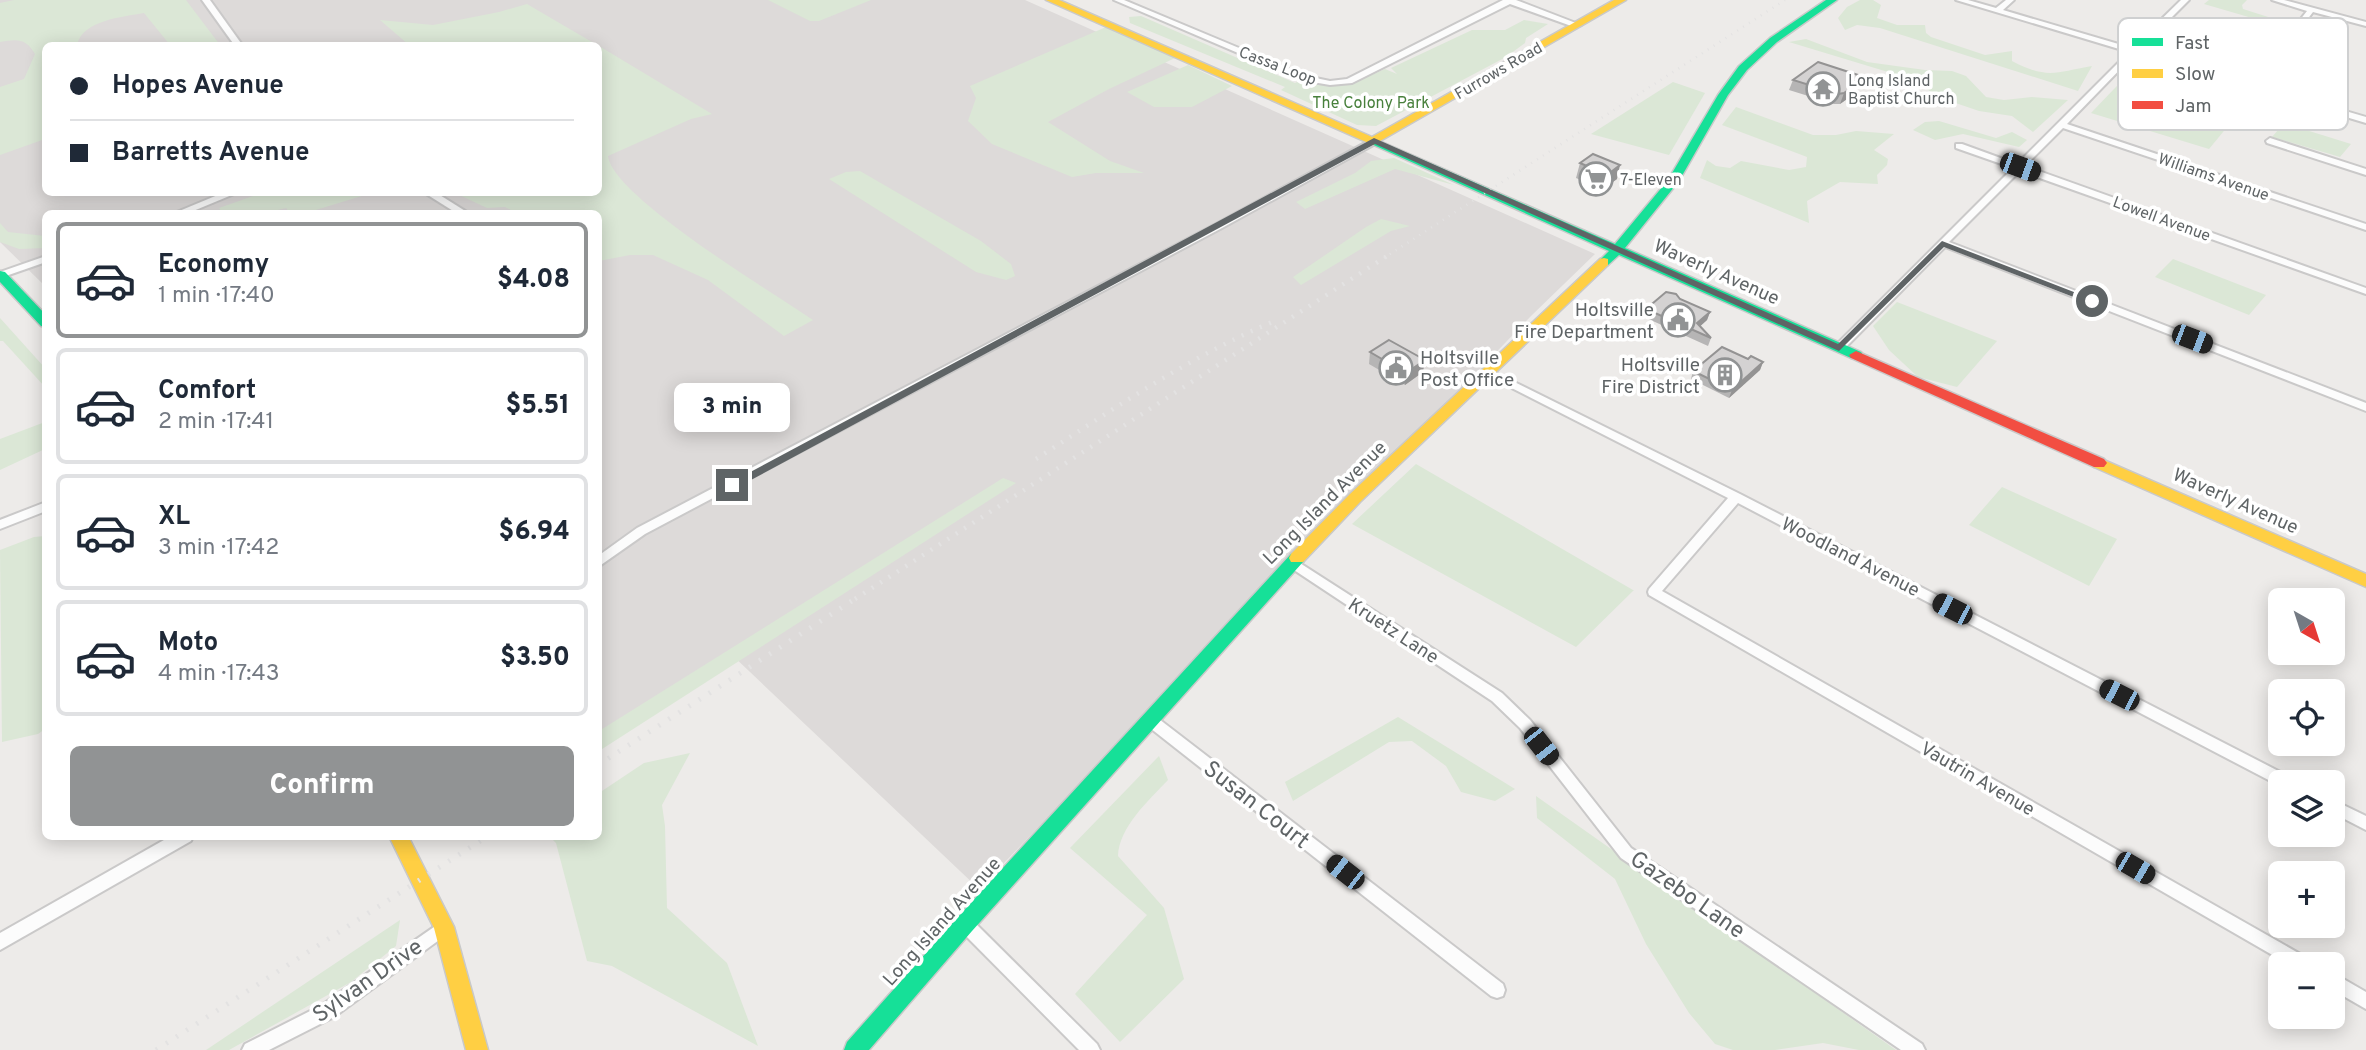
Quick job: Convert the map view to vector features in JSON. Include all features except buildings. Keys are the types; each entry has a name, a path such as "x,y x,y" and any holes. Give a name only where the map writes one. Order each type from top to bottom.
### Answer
{"street":[{"path":"206,0 236,42"},
{"name":"Waverly Avenue","path":"1051,0 2366,581"},
{"name":"Cassa Loop","path":"1118,0 1304,78 1330,83 1349,81 1509,0"},
{"path":"1509,0 1581,23"},
{"path":"1527,0 1581,23"},
{"name":"Furrows Road","path":"1374,141 1621,0"},
{"name":"Long Island Avenue","path":"855,1050 965,924 1292,563 1355,498 1641,225 1674,180 1733,78 1770,43 1832,0"},
{"path":"1960,0 2118,48"},
{"path":"1998,12 2010,0"},
{"path":"2168,18 2185,0"},
{"path":"2276,0 2344,18"},
{"path":"2305,18 2312,9"},
{"path":"2348,19 2366,24"},
{"path":"1839,348 2118,70"},
{"path":"2348,115 2366,120"},
{"name":"Williams Avenue","path":"2062,125 2366,228"},
{"path":"602,560 641,531 1219,226 1374,141"},
{"path":"2270,141 2366,172"},
{"name":"Lowell Avenue","path":"1959,146 2366,290"},
{"path":"187,210 224,196"},
{"path":"434,196 459,210"},
{"path":"1942,243 2366,407"},
{"path":"42,260 0,275 42,319"},
{"name":"Woodland Avenue","path":"1488,372 2268,772"},
{"name":"Vautrin Avenue","path":"1736,497 1654,592 2282,952"},
{"path":"0,525 42,508"},
{"name":"Kruetz Lane","path":"1292,563 1497,697"},
{"name":"Gazebo Lane","path":"1497,697 1525,724 1626,853 1916,1050"},
{"name":"Susan Court","path":"1150,720 1497,990"},
{"path":"2345,812 2366,823"},
{"path":"0,942 179,840"},
{"path":"400,840 444,927 477,1050"},
{"path":"965,924 1091,1050"},
{"name":"Sylvan Drive","path":"251,1050 328,1012 444,927"},
{"path":"2345,988 2366,1000"}],"shaded area":[{"path":"0,0 1025,0 1595,254 1532,315 979,889 731,654 602,736 602,210 42,210 42,283 0,242"}],"green space":[{"path":"14,0 186,0 218,42 168,42 144,13 104,21 87,30 78,42 42,42 42,140 0,155 0,87 24,79 35,54 24,42 0,42 0,3"},
{"path":"768,0 871,0 819,21 810,21"},
{"path":"1860,0 1873,0 1881,5 1877,18 1897,25 1925,25 1926,33 1931,37 1985,55 2012,51 2012,61 2035,71 2052,73 2092,66 2078,91 1880,28 1857,25 1845,30 1838,18 1847,7"},
{"path":"2209,0 2247,0 2242,5 2243,9 2271,18 2252,18 2204,4"},
{"path":"527,4 592,42 406,42 380,20 433,25"},
{"name":"The Colony Park","path":"1141,16 1295,83 1299,81 1323,84 1353,81 1385,69 1397,74 1391,68 1472,30 1505,30 1524,20 1548,24 1526,38 1525,43 1506,57 1376,126 1357,125 1281,90 1285,87 1130,23 1129,17"},
{"path":"1106,27 1175,58 1048,122 1110,161 1144,173 1096,173 1072,177 992,144 968,121 976,98 970,86"},
{"path":"1806,39 1867,62 1952,71 1966,76 1986,97 2004,100 2032,97 2068,100 2033,132 2012,116 1979,111 1938,97 1927,89 1888,72 1789,42"},
{"path":"602,48 712,114 691,119 608,156 616,173 636,195 665,219 813,320 784,336 708,280 653,255 630,255 602,260 602,210 487,208 461,196 602,196"},
{"path":"1188,65 1232,86 1192,107 1154,107 1127,92"},
{"path":"1673,82 1705,93 1669,155 1591,134"},
{"path":"2118,85 2118,121 2091,113"},
{"path":"1736,107 1813,135 1836,135 1856,131 1894,134 1874,150 1888,159 1887,165 1877,175 1878,184 1840,182 1807,201 1809,223 1700,178 1707,160 1716,166 1730,168 1741,161 1789,170 1806,167 1807,157 1722,125"},
{"path":"1939,121 1996,138 2012,132 2027,140 2019,147 1963,134 1935,140 1913,130 1925,122"},
{"path":"2147,130 2225,130 2209,149"},
{"path":"2278,130 2306,130 2351,144 2340,157 2272,137"},
{"path":"1394,158 1454,185 1395,169 1305,209 1296,202 1355,173 1371,161"},
{"path":"860,171 981,241 1011,264 1015,276 1006,280 976,272 829,179 846,172"},
{"path":"253,196 362,196 316,210 219,208"},
{"path":"1381,219 1410,226 1391,231 1301,285 1293,277 1366,227"},
{"path":"0,223 8,232 42,236 42,248 19,249 0,242"},
{"path":"2173,259 2266,295 2249,315 2155,277"},
{"path":"1897,302 1997,341 1957,387 1918,377 1889,350 1873,326"},
{"path":"0,318 42,365 42,384 3,341 0,341"},
{"path":"42,423 42,450 0,470 0,439"},
{"path":"1416,464 1634,590 1576,647 1352,524"},
{"path":"1003,478 1016,483 602,749 602,729"},
{"path":"2002,487 2117,539 2089,586 1969,525"},
{"path":"42,536 42,731 2,742 0,550"},
{"path":"1398,717 1515,789 1495,801 1461,792 1446,766 1412,741 1389,742 1293,801 1285,782"},
{"path":"690,753 662,805 667,908 727,963 758,1046 612,966 587,961 553,840 602,840 602,791 644,763"},
{"path":"1159,756 1168,780 1129,824 1118,856 1164,908 1184,979 1120,1042 1075,994 1147,915 1070,848"},
{"path":"1536,796 1896,1050 1859,1050 1823,1043 1775,1050 1733,1050 1715,1044 1689,1013 1646,944 1615,879 1537,818"},
{"path":"400,920 396,946 351,982 229,1050 206,1050"}],"railway":[{"path":"1384,258 1785,0"},
{"path":"855,599 1387,256"},
{"path":"1036,459 1183,366 1277,320"},
{"path":"602,762 858,597"},
{"path":"156,1050 482,840"}],"traffic: fast":[{"path":"1604,262 1665,192 1723,95 1743,68 1774,40 1832,0"},
{"path":"1373,142 1856,355"},
{"path":"0,275 42,319"},
{"path":"855,1050 965,924 1297,558"}],"traffic: slow":[{"path":"1051,0 1373,142"},
{"path":"1374,141 1621,0"},
{"path":"1297,558 1355,498 1604,262"},
{"path":"2099,463 2366,581"},
{"path":"400,840 444,927 477,1050"}],"traffic: jam":[{"path":"1856,355 2099,463"}],"place":[{"name":"Long Island Baptist Church","path":"1823,89"},
{"name":"7-Eleven","path":"1596,179"},
{"name":"Holtsville Fire Department","path":"1678,320"},
{"name":"Holtsville Post Office","path":"1396,368"},
{"name":"Holtsville Fire District","path":"1725,375"}],"route":[{"path":"732,485 1374,141 1839,348 1942,243 2092,301"}]}
